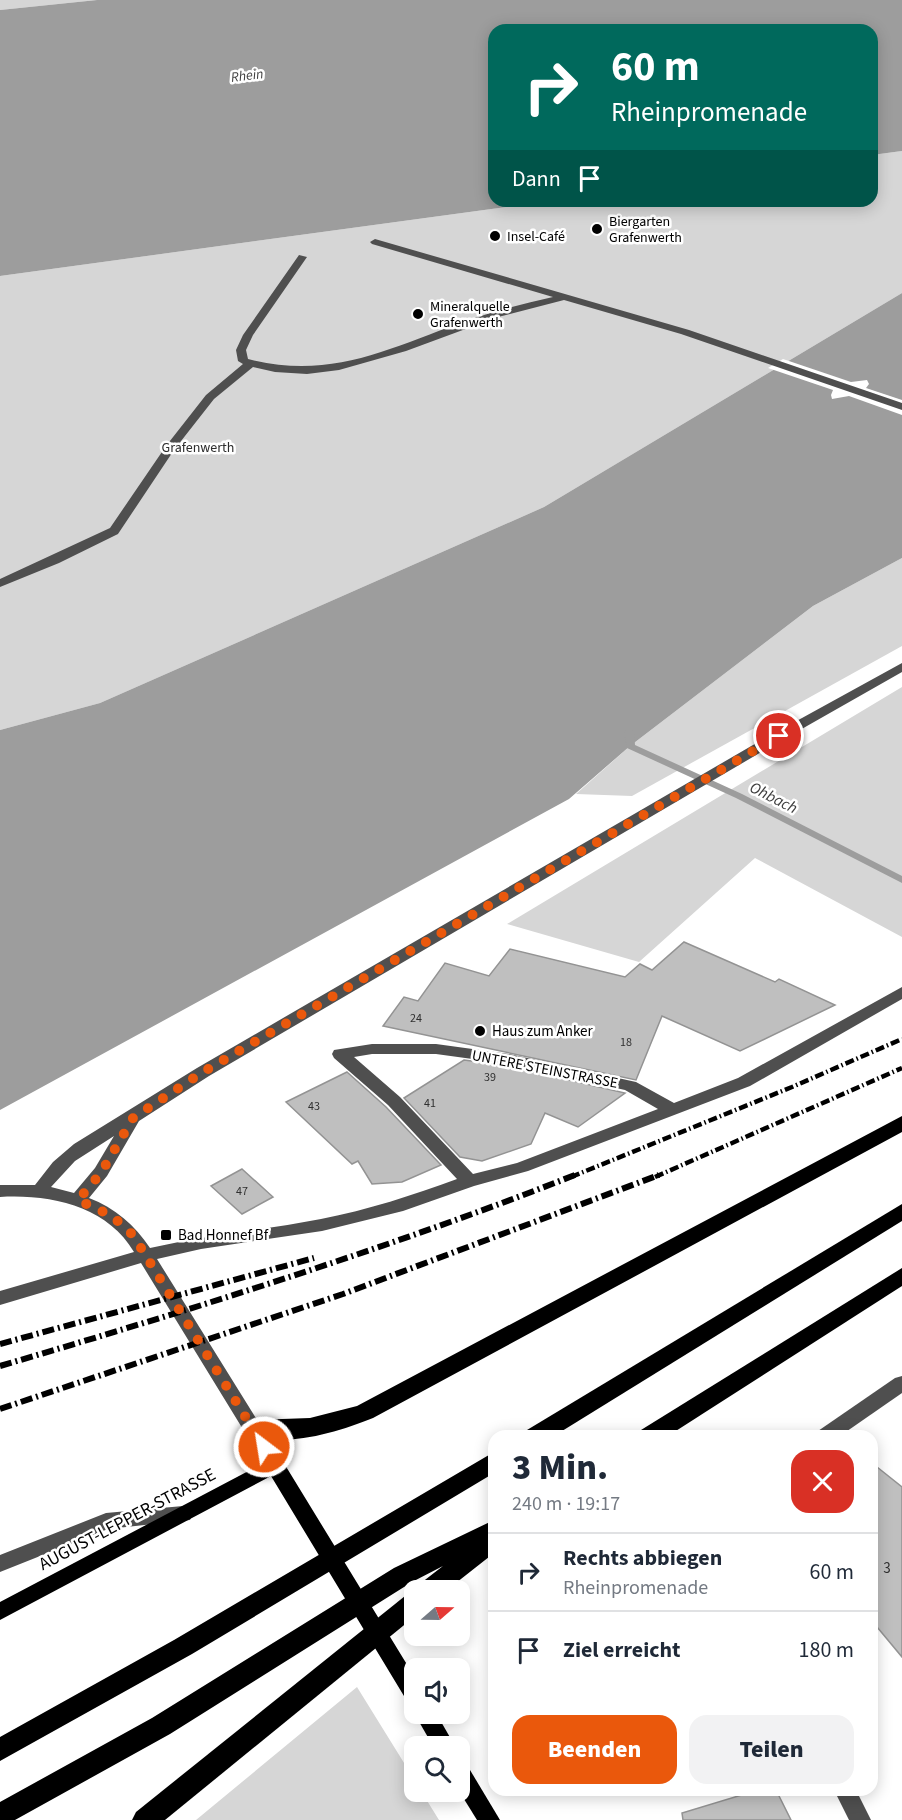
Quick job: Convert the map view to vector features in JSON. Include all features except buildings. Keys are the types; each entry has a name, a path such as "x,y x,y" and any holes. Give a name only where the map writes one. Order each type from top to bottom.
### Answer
{"highway":[{"path":"253,1429 310,1429 365,1412 902,1123"},
{"path":"545,1430 902,1211"},
{"path":"658,1430 902,1276"},
{"path":"0,1750 183,1647 488,1465"},
{"path":"0,1815 161,1726 403,1575 488,1532"},
{"path":"443,1580 488,1544"},
{"path":"145,1820 404,1611"}],"main road":[{"name":"AUGUST-LEPPER-STRASSE","path":"0,1612 275,1465"},
{"path":"275,1465 404,1678"},
{"path":"470,1791 485,1817"}],"street":[{"path":"375,242 685,332 902,407"},
{"path":"302,256 241,350 243,362 284,371 313,371 353,364 495,315 568,297"},
{"path":"0,583 55,560 114,531 170,448 210,397 250,364"},
{"path":"39,1192 54,1171 77,1149 133,1118 203,1072 758,748 902,668"},
{"path":"0,1298 118,1262 170,1250 322,1225 397,1207 469,1181 522,1167 744,1082 902,992"},
{"name":"UNTERE STEINSTRASSE","path":"469,1181 394,1101 340,1054 372,1049 436,1049 509,1059 630,1086 674,1110"},
{"path":"78,1200 101,1173 133,1118"},
{"path":"0,1191 39,1192 78,1200 112,1216 133,1235 275,1465"},
{"path":"834,1430 902,1383"},
{"path":"0,1564 106,1521 203,1512"},
{"path":"848,1796 860,1820"}],"green space":[{"path":"0,0 97,0 0,10"},
{"name":"Grafenwerth","path":"902,151 902,293 544,507 100,703 0,730 0,276 506,207 878,207 878,154"},
{"path":"902,558 902,646 632,796 576,794 630,746 813,606"},
{"path":"902,687 902,937 755,858 639,962 507,924"},
{"path":"357,1687 404,1763 404,1802 428,1802 439,1820 196,1820"}],"water":[{"name":"Rhein","path":"97,0 902,0 902,151 878,154 878,24 488,24 488,207 506,207 0,276 0,10"},
{"path":"902,293 902,558 813,606 630,746 569,799 0,1110 0,730 100,703 544,507"}],"pier":[{"path":"783,359 851,382 867,380 869,384 866,388 902,400 902,415 849,396 832,399 833,390 768,368"}],"waterway":[{"name":"Ohbach","path":"629,732 630,746 739,796 902,880"}],"railway":[{"path":"571,1177 792,1087 902,1039"},
{"path":"655,1177 902,1068"},
{"path":"0,1366 290,1277 433,1228 575,1175"},
{"path":"0,1409 343,1294 659,1175"},
{"path":"0,1344 314,1258"}],"place":[{"name":"Biergarten Grafenwerth","path":"597,229"},
{"name":"Insel-Café","path":"495,236"},
{"name":"Mineralquelle Grafenwerth","path":"418,314"},
{"name":"Haus zum Anker","path":"480,1031"},
{"name":"Bad Honnef Bf","path":"166,1235"}],"route":[{"path":"264,1447 133,1235 112,1216 78,1200 110,1160 133,1118 150,1104 203,1072 779,736"}]}
